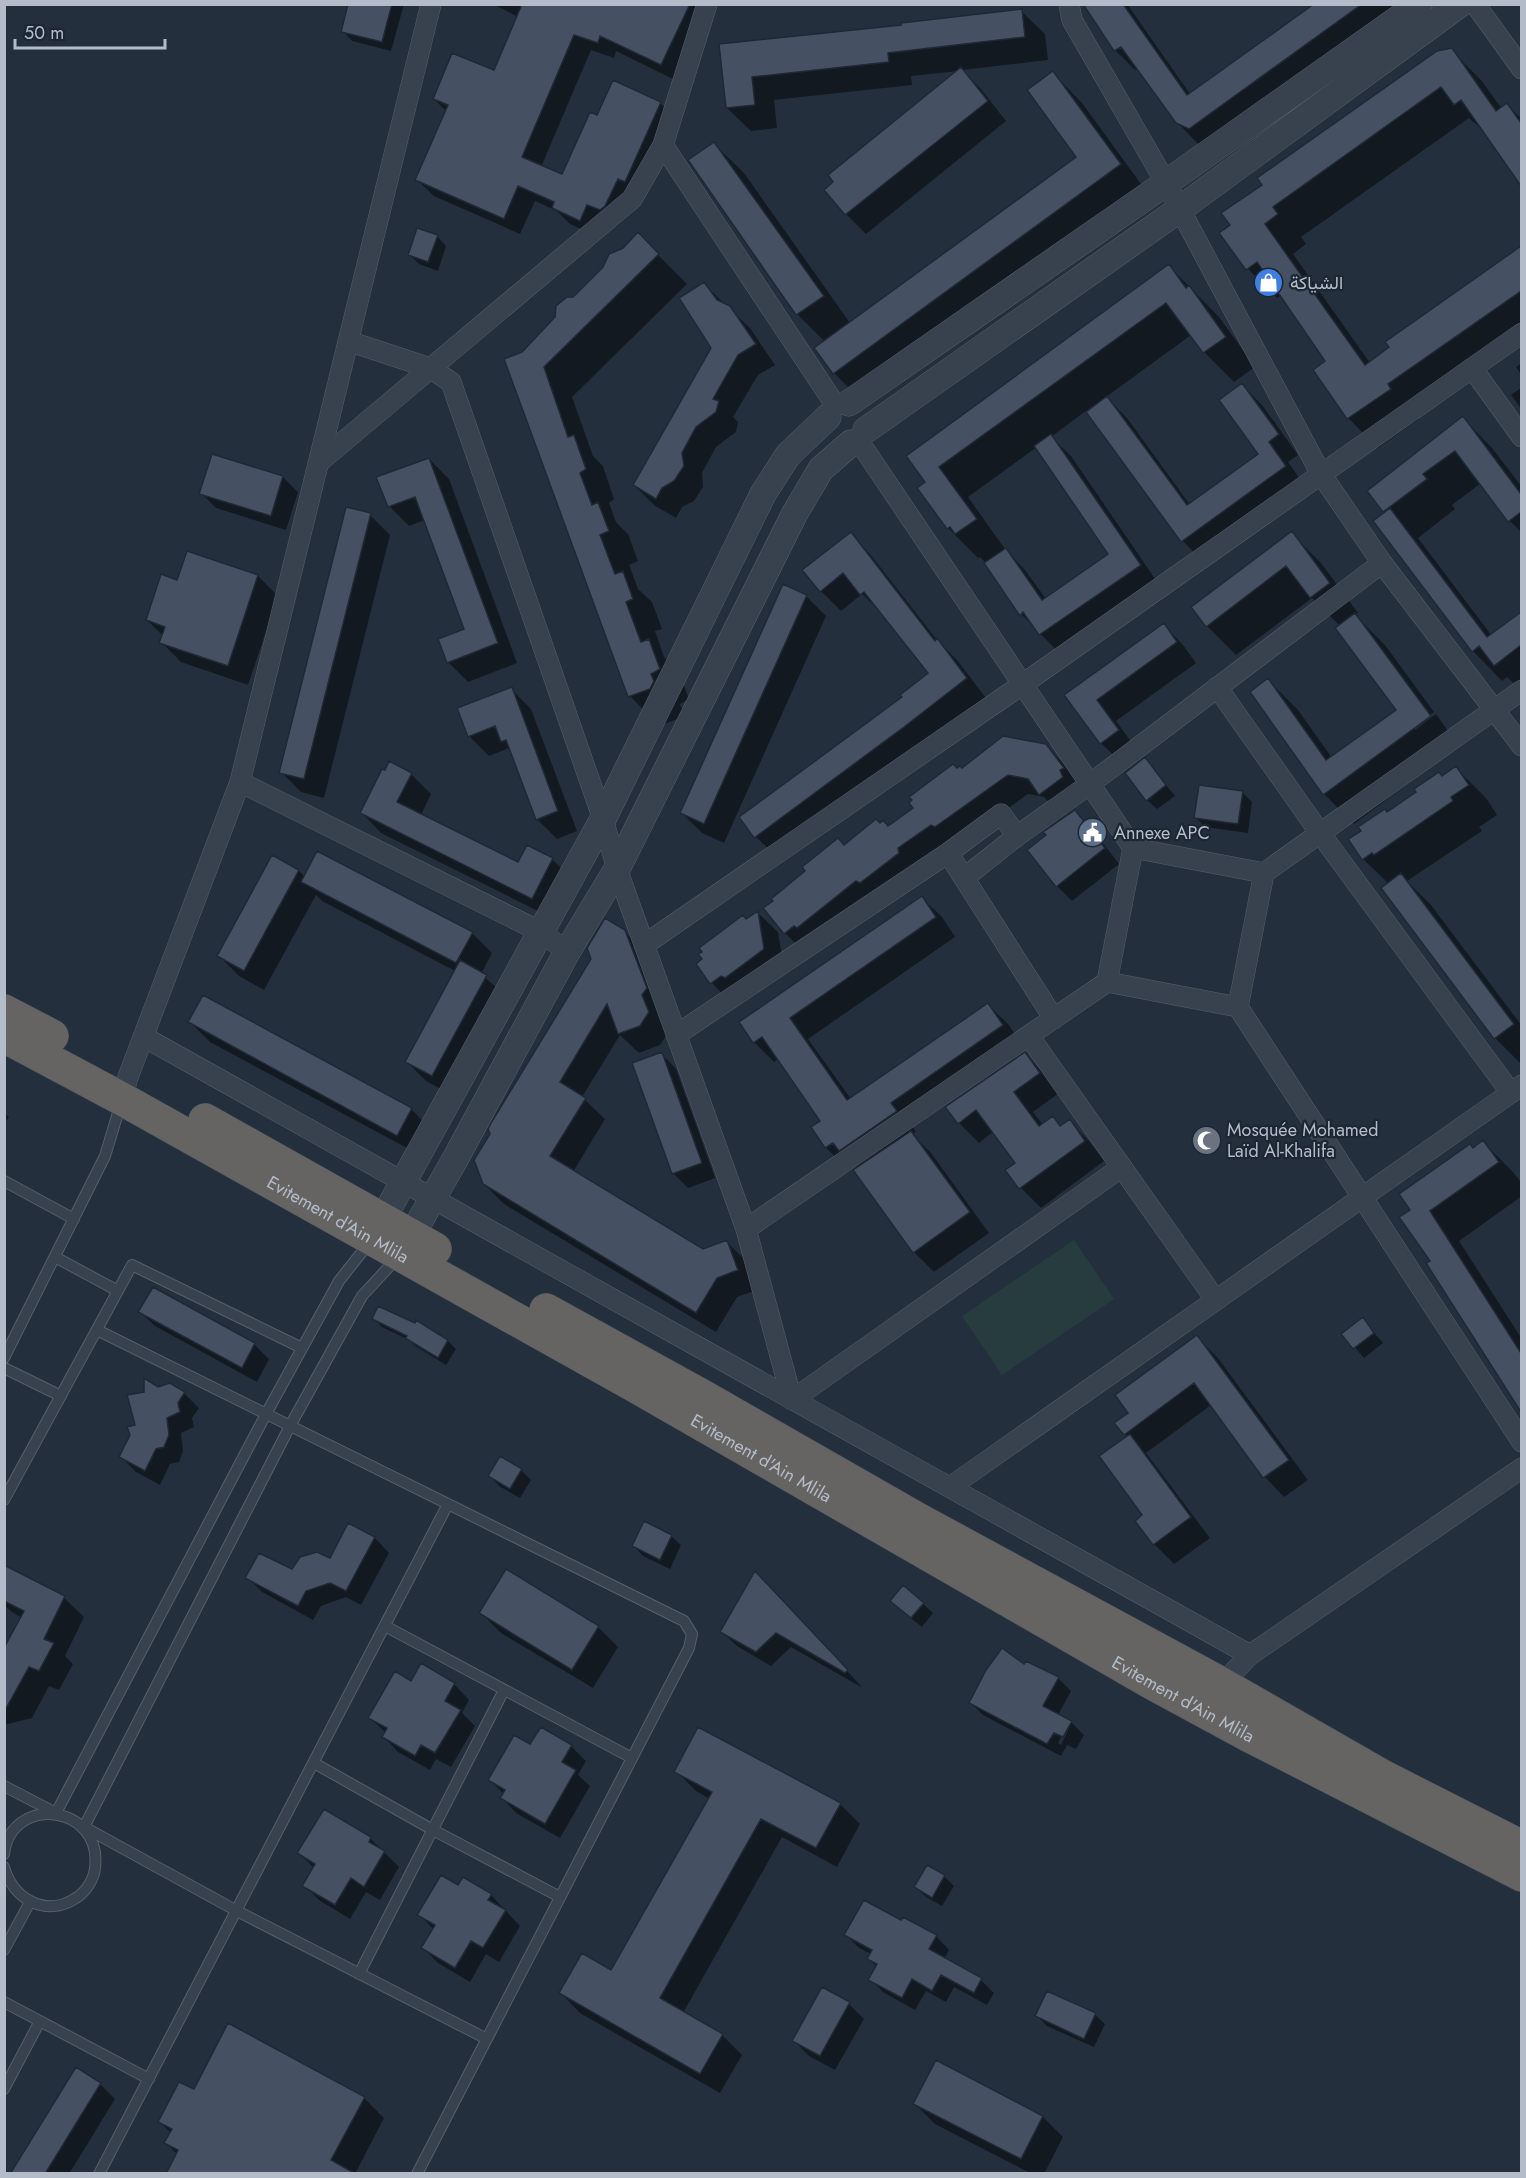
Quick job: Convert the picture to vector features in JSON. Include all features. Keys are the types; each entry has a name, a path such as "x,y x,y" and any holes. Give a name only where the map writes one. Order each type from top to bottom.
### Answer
{"highway":[{"name":"Evitement d'Ain Mlila","path":"4,1011 125,1088 406,1245 704,1397 921,1521 1212,1697 1521,1875"},
{"name":"Evitement d'Ain Mlila","path":"4,1036 125,1088"},
{"name":"Evitement d'Ain Mlila","path":"1212,1697 1384,1777 1521,1848"}],"street":[{"path":"125,1088 240,782 431,4"},
{"path":"318,463 632,199 663,146 707,4"},
{"path":"1069,4 1072,20 1167,183 1321,474 1382,562 1521,746"},
{"path":"377,1229 603,819 763,494 788,455 838,408 1167,183 1419,4"},
{"path":"406,1245 567,952 617,869 795,513 821,469 858,438 1180,209 1460,4"},
{"path":"1475,4 1521,69"},
{"path":"663,146 838,408"},
{"path":"644,945 1023,684 1521,333"},
{"path":"348,341 430,368 451,382 603,819 617,869 746,1229 792,1400"},
{"path":"1472,368 1521,436"},
{"path":"838,408 856,405 866,415 858,438"},
{"path":"838,408 828,431 844,443 858,438"},
{"path":"746,1229 1107,982 1133,848 858,438"},
{"path":"964,878 1382,562"},
{"path":"950,1487 1516,1089 1320,833 1217,687"},
{"path":"1521,690 1264,873 1238,1007 1521,1442"},
{"path":"240,782 541,932 567,952"},
{"path":"676,1035 948,853 1000,814 1017,836"},
{"path":"1133,848 1264,873"},
{"path":"948,853 1054,1019"},
{"path":"1107,982 1238,1007"},
{"path":"1029,1036 1215,1299"},
{"path":"144,1037 403,1184 432,1198 1250,1655"},
{"path":"792,1400 1122,1167"},
{"path":"1212,1697 1250,1655 1521,1468"}],"lane":[{"path":"4,1358 105,1156 125,1088"},
{"path":"4,1181 74,1219"},
{"path":"56,1814 302,1348 339,1281 377,1229"},
{"path":"84,1827 290,1425 362,1296 406,1245"},
{"path":"55,1257 118,1291"},
{"path":"4,1500 132,1265 302,1348"},
{"path":"96,1330 684,1621 692,1634 689,1648 417,2174"},
{"path":"4,1368 61,1396"},
{"path":"99,2174 448,1504"},
{"path":"385,1626 632,1758"},
{"path":"359,1974 504,1690"},
{"path":"314,1763 560,1898"},
{"path":"4,1786 56,1814 70,1818 237,1911 487,2039"},
{"path":"4,1854 13,1832 25,1820 40,1814 56,1814"},
{"path":"4,1867 8,1879 17,1892 30,1902 45,1906 62,1905 76,1898 88,1887 95,1872 97,1856 93,1841 84,1827"},
{"path":"4,1950 30,1902"},
{"path":"4,2002 149,2079"},
{"path":"4,2089 40,2021"}],"green space":[{"path":"1074,1240 1114,1299 1002,1375 962,1316"}],"building":[{"path":"348,4 392,4 382,42 341,32"},
{"path":"522,4 690,4 661,65 600,36 598,43 574,35 522,157 562,174 590,112 597,115 613,80 661,102 625,182 618,179 605,206 600,210 587,205 580,221 552,208 554,202 518,186 504,219 415,180 448,105 433,99 452,53 494,70"},
{"path":"1083,4 1123,4 1187,95 1314,4 1362,4 1189,129 1176,123 1121,47 1114,51"},
{"path":"1022,9 1025,37 888,53 889,62 752,77 755,105 726,108 719,44 901,25 901,23"},
{"path":"1452,48 1496,111 1507,103 1521,123 1521,186 1461,100 1454,105 1441,87 1273,207 1278,214 1265,224 1365,365 1389,347 1385,342 1521,246 1521,291 1388,384 1391,389 1347,419 1313,370 1325,361 1257,262 1246,270 1219,233 1230,225 1221,213 1262,185 1257,178 1437,51"},
{"path":"961,67 988,101 845,215 824,190 833,182 828,175"},
{"path":"1053,71 1121,164 833,374 814,348 1076,157 1027,90"},
{"path":"714,142 824,296 796,315 688,160"},
{"path":"417,228 438,235 428,262 408,255"},
{"path":"638,232 659,254 544,367 568,437 574,435 586,469 580,473 592,505 598,502 609,531 600,535 615,574 623,571 633,599 626,602 641,642 649,639 660,669 651,674 654,681 650,689 628,697 504,359 522,352 555,317 556,306 567,297 573,297 603,267 609,254 623,248"},
{"path":"1169,264 1186,288 1189,285 1226,337 1203,353 1166,303 939,467 977,519 955,534 950,527 947,529 917,488 925,482 906,456"},
{"path":"704,282 717,300 730,306 756,344 738,355 713,399 719,401 716,412 696,427 682,453 684,466 674,481 662,488 656,499 633,485 711,348 679,298"},
{"path":"1242,383 1279,434 1269,442 1286,466 1181,542 1086,412 1107,396 1187,505 1258,454 1219,400"},
{"path":"1463,416 1521,494 1521,512 1508,522 1455,451 1423,474 1427,479 1383,512 1367,491"},
{"path":"1051,434 1141,565 1039,635 1023,612 1020,616 984,563 1006,548 1042,600 1108,554 1034,446"},
{"path":"212,454 283,476 271,516 199,494"},
{"path":"429,458 498,643 447,663 438,639 464,629 415,497 388,507 376,477"},
{"path":"346,507 371,513 304,779 279,773"},
{"path":"1390,508 1487,637 1521,612 1521,645 1494,666 1479,646 1472,652 1373,521"},
{"path":"1292,531 1330,583 1310,598 1286,566 1206,627 1191,607"},
{"path":"851,532 935,641 937,638 967,678 754,838 739,817 902,697 900,695 928,673 864,592 860,595 843,573 820,592 802,570"},
{"path":"187,551 258,575 228,666 159,643 165,627 146,620 161,574 177,580"},
{"path":"783,584 807,595 704,824 680,813"},
{"path":"1355,613 1431,716 1323,795 1250,692 1268,678 1326,760 1396,710 1335,628"},
{"path":"1164,623 1177,642 1097,700 1119,730 1100,744 1064,695"},
{"path":"512,687 558,811 536,820 506,740 501,742 495,726 468,737 457,708"},
{"path":"1003,736 1046,744 1064,768 1060,770 1063,777 1039,795 1028,779 1008,775 935,827 931,825 898,848 899,853 860,883 856,881 797,928 794,926 784,934 763,908 805,871 802,867 838,838 844,845 876,819 880,823 883,820 888,826 913,808 909,803 912,800 909,797 953,764 957,768 960,766 962,768"},
{"path":"1145,757 1166,785 1146,801 1125,773"},
{"path":"389,761 412,773 397,802 518,862 527,845 553,858 532,899 360,813 382,769 385,770"},
{"path":"1456,766 1469,785 1451,797 1453,801 1374,855 1372,853 1362,860 1348,839 1361,831 1358,827 1385,809 1387,812 1416,792 1414,789 1439,772 1442,776"},
{"path":"1199,785 1243,791 1238,824 1194,818"},
{"path":"1075,810 1105,848 1056,887 1027,850 1046,835 1043,832"},
{"path":"317,851 473,932 456,963 301,882"},
{"path":"272,855 299,870 244,971 217,956"},
{"path":"1401,873 1514,1024 1494,1039 1381,888"},
{"path":"922,896 936,917 790,1018 847,1100 988,1003 1003,1025 891,1103 897,1111 839,1151 833,1143 825,1148 811,1127 820,1121 762,1037 753,1043 739,1022"},
{"path":"758,911 764,949 725,978 721,976 710,984 696,964 702,959 698,954 702,952 699,948 743,915 746,919"},
{"path":"605,918 625,930 647,988 642,995 649,1012 640,1026 618,1034 607,1004 560,1082 586,1098 550,1156 703,1249 727,1240 738,1270 717,1278 696,1313 483,1184 474,1160 490,1134 488,1129 491,1123 591,959 587,948"},
{"path":"460,960 487,975 432,1076 405,1062"},
{"path":"203,995 412,1108 397,1136 188,1022"},
{"path":"662,1052 702,1163 672,1174 632,1063"},
{"path":"1025,1052 1040,1073 1014,1092 1039,1126 1053,1116 1060,1126 1070,1119 1085,1141 1019,1189 1005,1170 1015,1163 976,1110 958,1124 945,1107"},
{"path":"911,1131 970,1212 913,1253 853,1170"},
{"path":"1483,1140 1499,1162 1430,1211 1521,1353 1521,1412 1426,1263 1430,1261 1399,1217 1410,1210 1399,1194 1470,1144 1473,1148"},
{"path":"153,1287 255,1343 242,1368 138,1312"},
{"path":"378,1306 415,1323 416,1320 448,1340 438,1358 405,1338 407,1336 372,1319"},
{"path":"1363,1317 1374,1333 1353,1349 1341,1334"},
{"path":"1197,1335 1289,1460 1263,1478 1194,1383 1124,1435 1114,1423 1128,1413 1115,1395"},
{"path":"144,1378 158,1387 170,1383 185,1392 178,1403 180,1412 167,1418 169,1435 164,1447 156,1449 145,1471 119,1457 130,1435 127,1427 135,1425 127,1395 144,1392"},
{"path":"1130,1434 1191,1517 1153,1545 1135,1521 1142,1515 1099,1456"},
{"path":"500,1456 522,1469 510,1489 488,1476"},
{"path":"644,1521 672,1535 660,1560 632,1546"},
{"path":"348,1523 375,1537 346,1591 330,1583 306,1591 298,1606 245,1578 259,1553 292,1569 300,1557 317,1552 330,1558"},
{"path":"4,1565 65,1596 44,1639 54,1643 39,1671 29,1667 4,1712 4,1648 24,1611 4,1601"},
{"path":"506,1569 599,1626 572,1670 479,1613"},
{"path":"755,1571 848,1670 845,1673 776,1633 756,1652 720,1632"},
{"path":"903,1585 924,1603 911,1618 890,1601"},
{"path":"1002,1648 1024,1664 1026,1661 1059,1677 1043,1706 1072,1721 1063,1737 1054,1733 1047,1744 969,1703 986,1670"},
{"path":"421,1663 455,1683 445,1701 461,1710 435,1753 421,1745 415,1756 382,1737 387,1728 368,1718 395,1671 411,1681"},
{"path":"541,1727 572,1745 562,1762 576,1770 545,1824 500,1798 505,1790 488,1780 514,1735 530,1744"},
{"path":"698,1727 841,1803 816,1848 761,1819 660,1998 723,2034 700,2074 559,1993 582,1953 611,1970 712,1792 674,1772"},
{"path":"324,1809 371,1837 369,1842 385,1851 364,1887 351,1878 335,1905 302,1886 315,1864 297,1853"},
{"path":"927,1865 945,1875 932,1898 914,1887"},
{"path":"441,1875 458,1885 463,1877 492,1894 488,1900 506,1910 483,1948 471,1941 455,1968 421,1948 435,1925 417,1915"},
{"path":"864,1900 901,1920 903,1917 937,1935 929,1949 982,1978 974,1993 941,1975 932,1991 912,1979 902,1998 868,1980 877,1964 867,1959 872,1950 844,1935"},
{"path":"822,1987 850,2002 820,2056 792,2041"},
{"path":"1047,1991 1096,2013 1084,2039 1035,2016"},
{"path":"228,2023 365,2097 331,2160 356,2174 166,2174 178,2150 164,2143 172,2129 158,2122 179,2082 194,2089"},
{"path":"936,2060 1043,2116 1021,2159 913,2104"},
{"path":"76,2067 101,2083 45,2174 10,2174"}],"place":[{"name":"الشياكة","path":"1269,283"},
{"name":"Annexe APC","path":"1093,833"},
{"name":"Mosquée Mohamed Laïd Al-Khalifa","path":"1206,1140"}]}
